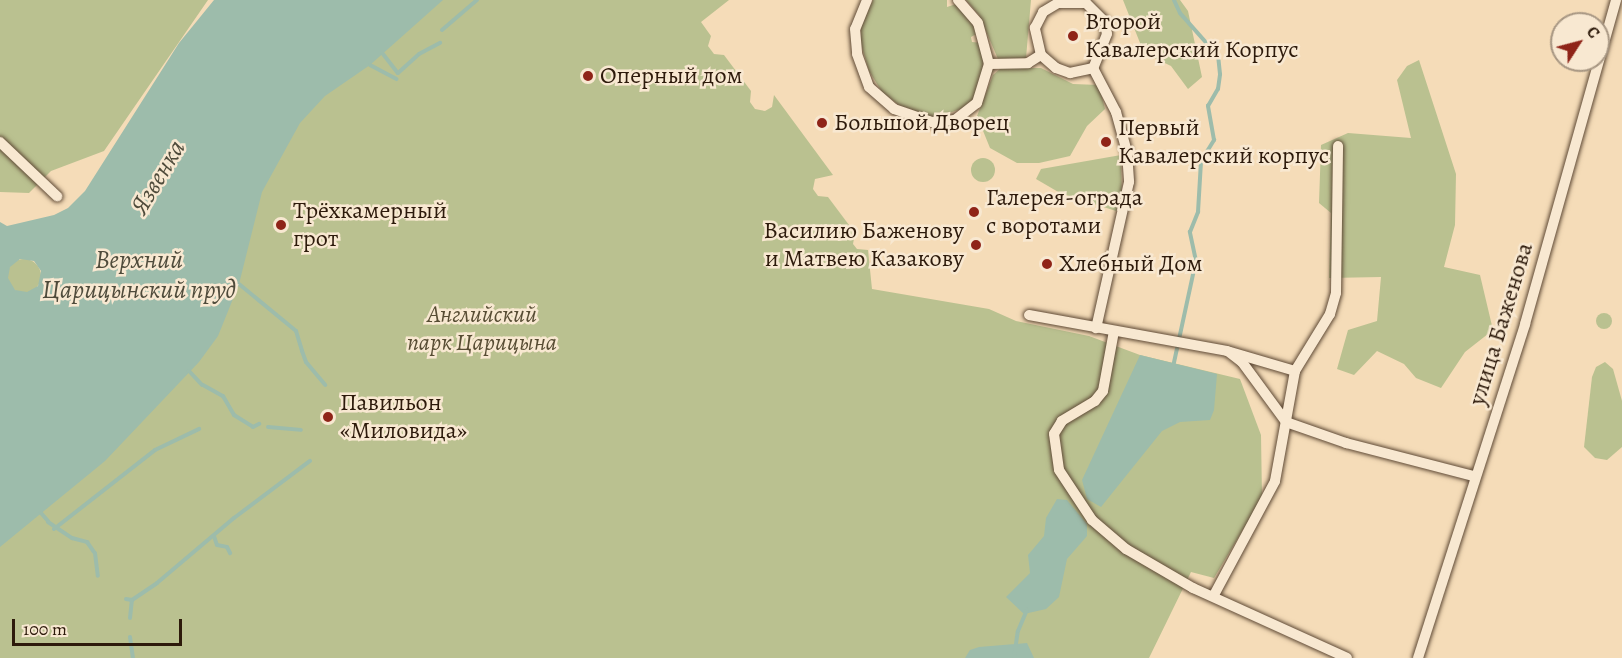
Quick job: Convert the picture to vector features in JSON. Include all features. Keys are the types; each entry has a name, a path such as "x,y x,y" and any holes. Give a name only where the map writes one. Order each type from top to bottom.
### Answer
{"street":[{"path":"867,0 855,29 857,54 869,87 894,109 932,122 956,120 977,104 989,64 978,23 958,0"},
{"name":"улица Баженова","path":"1418,658 1474,476 1525,324 1616,0"},
{"path":"1093,68 1070,74 1056,68 1041,55 1035,28 1044,4 1069,1 1086,3 1097,10 1105,22 1107,34 1093,68 1119,122 1129,182 1096,328"},
{"path":"989,64 1028,63 1041,55"},
{"path":"0,142 57,196"},
{"path":"1214,595 1275,481 1295,371 1330,314 1336,293 1338,146"},
{"path":"1029,315 1228,351 1295,371"},
{"path":"1114,332 1103,391 1095,401 1062,421 1054,434 1059,471 1092,520 1126,549 1193,588 1214,595 1347,658"},
{"path":"1228,351 1242,362 1286,422 1346,443 1474,476"}],"green space":[{"path":"0,0 208,0 104,151 51,171 29,193 0,192"},
{"name":"Английский парк Царицына","path":"298,0 729,0 701,22 711,36 708,46 714,54 724,55 751,91 750,102 755,109 765,111 772,107 774,95 833,175 815,179 813,189 818,196 828,197 855,233 853,244 857,249 868,250 872,289 989,309 1016,321 1089,336 1140,355 1240,379 1261,435 1262,498 1214,578 1191,572 1149,658 0,658 0,465"},
{"path":"873,0 947,0 947,7 956,4 966,15 978,33 971,37 972,42 982,43 984,71 979,94 967,107 934,118 899,105 882,92 869,71 861,44 861,27"},
{"path":"966,0 1031,0 1026,58 998,59 979,15"},
{"path":"1123,0 1180,0 1188,11 1202,77 1188,89 1171,66 1144,53"},
{"path":"1419,60 1456,174 1455,225 1444,267 1480,275 1493,330 1465,352 1441,388 1416,378 1404,364 1377,351 1354,375 1337,369 1348,330 1377,321 1381,277 1329,278 1331,213 1319,203 1321,145 1348,133 1411,138 1397,80 1407,66"},
{"path":"1001,68 1041,68 1073,84 1099,85 1105,109 1087,126 1070,156 1039,163 1017,163 990,148 977,116 993,75"},
{"path":"1121,155 1122,200 1116,211 1060,193 1036,179 1041,169"},
{"path":"983,158 992,161 995,170 992,179 983,182 974,179 971,170 974,161"},
{"path":"24,259 36,264 41,276 36,288 24,293 12,288 7,276 12,264"},
{"path":"1601,313 1607,313 1612,321 1610,327 1601,329 1596,324 1596,318"},
{"path":"1605,362 1613,369 1622,401 1622,447 1607,460 1595,458 1584,447 1592,377 1596,367"}],"water":[{"name":"Верхний Царицынский пруд","path":"214,0 443,0 370,65 325,96 300,123 262,192 239,284 218,336 199,362 105,461 0,547 0,222 7,226 54,215 68,208 85,191 179,43","holes":["20,259 34,261 41,271 38,286 27,292 15,290 8,278 10,267"]},
{"path":"1140,355 1217,374 1214,410 1210,420 1180,422 1162,431 1101,507 1087,499 1082,480"},
{"path":"1057,499 1067,500 1087,524 1087,536 1067,559 1059,597 1046,609 1024,614 1006,597 1030,573 1028,555 1044,536 1046,518"},
{"path":"1027,643 1034,658 965,658 970,650 979,647"}],"waterway":[{"path":"442,30 477,0"},
{"path":"1173,367 1196,261 1190,232 1198,212 1201,161 1214,140 1208,106 1218,89 1220,74 1218,56 1180,13 1174,0"},
{"path":"383,54 398,73 419,54 440,43"},
{"path":"370,65 396,79"},
{"path":"239,284 296,331 302,351"},
{"path":"302,351 306,362 325,385"},
{"path":"189,371 202,385"},
{"path":"203,385 223,396 234,415 253,427 259,424"},
{"path":"268,427 301,430"},
{"path":"54,529 155,450 199,429"},
{"path":"126,599 132,600 157,583 234,518 310,461"},
{"path":"41,513 48,521"},
{"path":"48,522 72,538 87,542 94,552"},
{"path":"214,536 217,545 227,547 230,553"},
{"path":"95,553 98,576"},
{"path":"130,618 132,600"},
{"path":"1014,658 1018,631 1027,610"},
{"path":"130,637 133,658"}],"place":[{"name":"Второй Кавалерский Корпус","path":"1073,36"},
{"name":"Оперный дом","path":"588,76"},
{"name":"Большой Дворец","path":"822,123"},
{"name":"Первый Кавалерский корпус","path":"1106,142"},
{"name":"Галерея-ограда с воротами","path":"974,212"},
{"name":"Трёхкамерный грот","path":"281,225"},
{"name":"Василию Баженову и Матвею Казакову","path":"976,245"},
{"name":"Хлебный Дом","path":"1047,264"},
{"name":"Павильон «Миловида»","path":"328,417"}],"water label":[{"name":"Язвенка","path":"158,177"}]}
